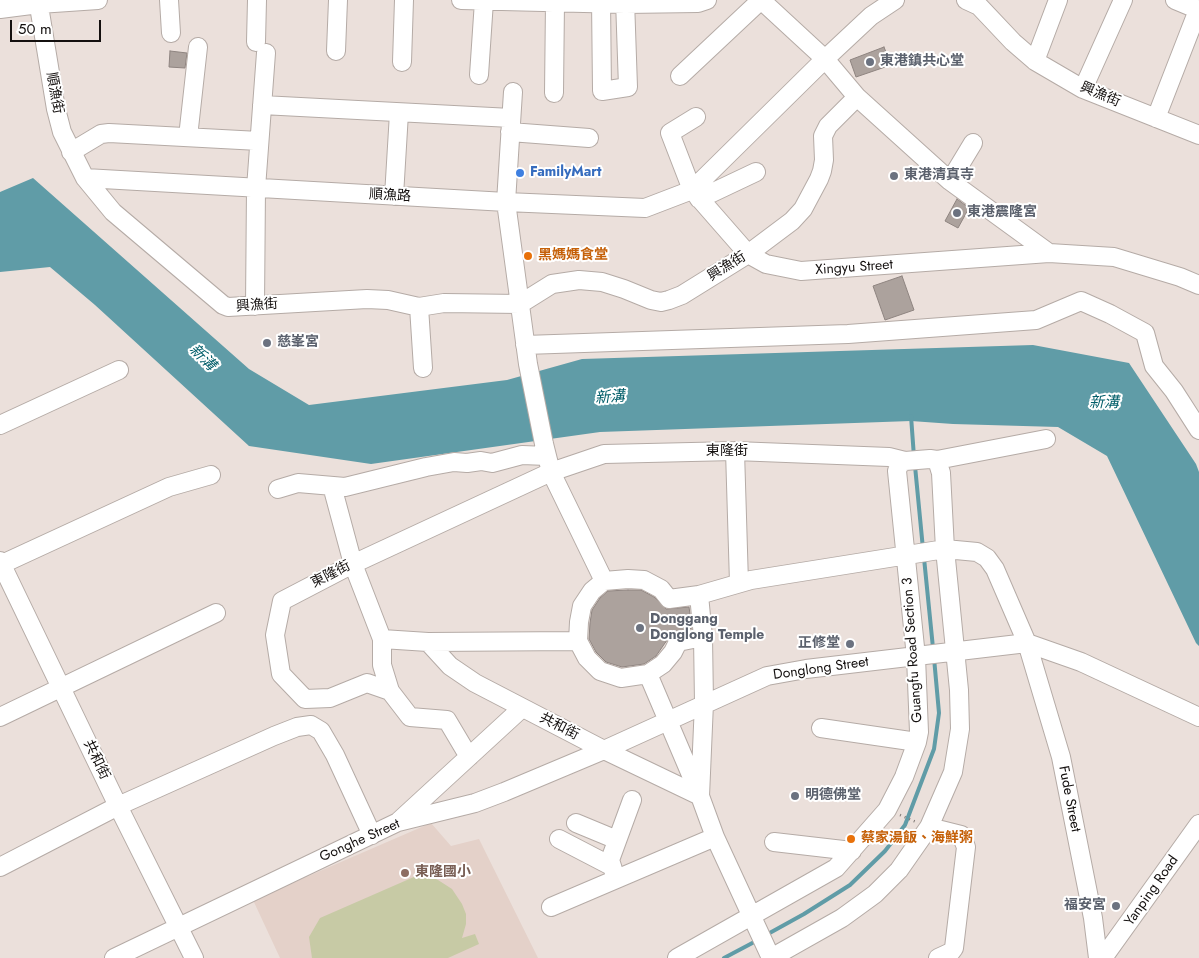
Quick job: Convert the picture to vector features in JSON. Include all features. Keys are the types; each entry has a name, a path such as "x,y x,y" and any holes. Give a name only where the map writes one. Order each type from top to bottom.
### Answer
{"street":[{"path":"0,8 38,2 98,0"},
{"path":"168,0 171,33"},
{"path":"255,306 256,188 262,105 261,47 257,0"},
{"path":"336,51 338,0"},
{"path":"402,62 404,0"},
{"path":"460,0 698,3 707,0"},
{"path":"680,76 761,0 825,59 857,97 950,181 1049,252"},
{"path":"696,117 670,133 695,195 825,59 871,16 895,0"},
{"path":"1035,61 1058,0"},
{"path":"1083,89 1123,0"},
{"path":"1156,118 1198,10 1175,0"},
{"path":"479,75 484,1"},
{"name":"順漁街","path":"38,2 56,109 62,132 85,178"},
{"path":"554,94 555,2"},
{"path":"601,2 602,91 628,88 625,2"},
{"name":"興漁街","path":"975,2 1013,42 1035,61 1083,89 1199,135"},
{"path":"188,138 198,47"},
{"path":"513,92 506,202 528,364 548,458 604,581 592,591 582,606 578,622 578,641 587,658 600,671 621,678 648,674 663,664 674,652 678,642 703,637"},
{"name":"興漁街","path":"520,304 552,284 579,280 602,282 661,302 682,295 748,254 792,221 803,210 822,171 824,160 823,136 828,126 857,97"},
{"path":"262,105 399,113 510,125 589,138"},
{"path":"394,196 399,113"},
{"path":"71,152 101,134 109,133 259,141"},
{"path":"950,181 973,143"},
{"name":"順漁路","path":"85,178 645,208 695,195 756,172"},
{"name":"興漁街","path":"85,178 113,212 223,305 228,307 367,299 388,300 419,307"},
{"name":"Xingyu Street","path":"695,195 748,254 766,264 801,271 974,260 1049,252 1114,257 1180,277 1199,285"},
{"path":"525,345 858,334 1036,320 1081,302 1110,314 1145,333 1154,366 1174,391 1199,430"},
{"path":"424,368 419,307 444,303 520,304"},
{"path":"0,424 120,370"},
{"name":"東隆街","path":"390,691 367,683 330,698 305,699 281,674 275,635 282,601 548,458 604,454 735,451 889,457 906,461 934,460 1046,439"},
{"path":"735,451 739,583"},
{"path":"278,489 298,483 345,487 426,466 454,462 480,461 492,463 522,455 548,458"},
{"path":"648,674 669,719 715,837 769,955 791,953 875,894 899,870 929,827 953,772 960,729 959,690 950,652 941,473 934,460"},
{"name":"Guangfu Road Section 3","path":"677,958 754,923 836,868 887,810 904,776 919,732 919,656 905,556 897,471 900,465 906,461"},
{"path":"0,564 169,487 211,475"},
{"path":"332,486 353,564 382,639 382,665 390,691 410,717 447,720 469,757"},
{"name":"Fude Street","path":"604,581 644,580 660,589 670,599 699,595 739,583 945,549 977,552 987,558 995,569 1027,643 1061,757 1093,918 1098,958"},
{"name":"共和街","path":"0,564 194,958"},
{"path":"699,595 703,637 704,703 700,796"},
{"path":"0,717 216,613"},
{"path":"382,639 428,642 578,641"},
{"name":"共和街","path":"428,642 450,666 475,683 604,750 700,796"},
{"path":"950,652 1027,643 1081,662 1199,717"},
{"name":"Donglong Street","path":"669,719 767,676 806,669 950,652"},
{"path":"398,822 522,708"},
{"name":"Gonghe Street","path":"114,958 398,822 474,803 604,750 669,719"},
{"path":"0,866 118,806 274,736 297,727 311,725 321,730 336,755 372,835"},
{"path":"821,728 917,742"},
{"path":"614,873 610,860 632,800"},
{"path":"576,823 617,840"},
{"name":"Yanping Road","path":"1103,958 1199,824"},
{"path":"929,827 961,835 966,847 954,948 951,952 938,958"},
{"path":"551,907 614,873 715,837"},
{"path":"559,839 614,873"},
{"path":"774,842 852,851"}],"path":[{"path":"887,810 929,827"}],"shaded area":[{"name":"東隆國小","path":"431,823 451,846 479,839 538,958 280,958 253,900"}],"green space":[{"path":"423,873 452,889 466,914 466,924 462,938 475,934 479,944 448,958 312,958 309,937 320,918"}],"water":[{"name":"新溝","path":"33,178 249,369 309,405 507,380 582,359 1033,345 1129,363 1196,464 1199,472 1199,646 1107,456 1058,427 911,421 600,432 371,464 249,446 95,305 50,267 0,272 0,192"}],"building":[{"name":"東港鎮共心堂","path":"884,47 891,65 856,77 850,60"},
{"path":"170,51 187,53 185,68 169,67"},
{"name":"東港震隆宮","path":"957,199 969,208 958,228 945,221"},
{"path":"902,276 914,310 885,320 873,286"},
{"name":"Donggang Donglong Temple","path":"641,590 654,597 666,609 689,607 692,628 672,633 656,656 644,664 622,667 606,662 596,652 589,639 590,623 592,610 600,598 608,591"}],"waterway":[{"path":"911,416 914,457"},
{"path":"915,466 923,549"},
{"path":"924,558 933,648"},
{"path":"766,935 850,885 885,851 905,825 934,749 939,713 934,658"},
{"path":"724,958 758,940"}],"place":[{"name":"東港鎮共心堂","path":"870,62"},
{"name":"FamilyMart","path":"520,173"},
{"name":"東港清真寺","path":"894,176"},
{"name":"東港震隆宮","path":"957,213"},
{"name":"黑媽媽食堂","path":"528,256"},
{"name":"慈峯宮","path":"267,343"},
{"name":"Donggang Donglong Temple","path":"640,628"},
{"name":"正修堂","path":"850,644"},
{"name":"明德佛堂","path":"795,796"},
{"name":"蔡家湯飯、海鮮粥","path":"851,839"},
{"name":"東隆國小","path":"405,873"},
{"name":"福安宮","path":"1116,906"}]}
